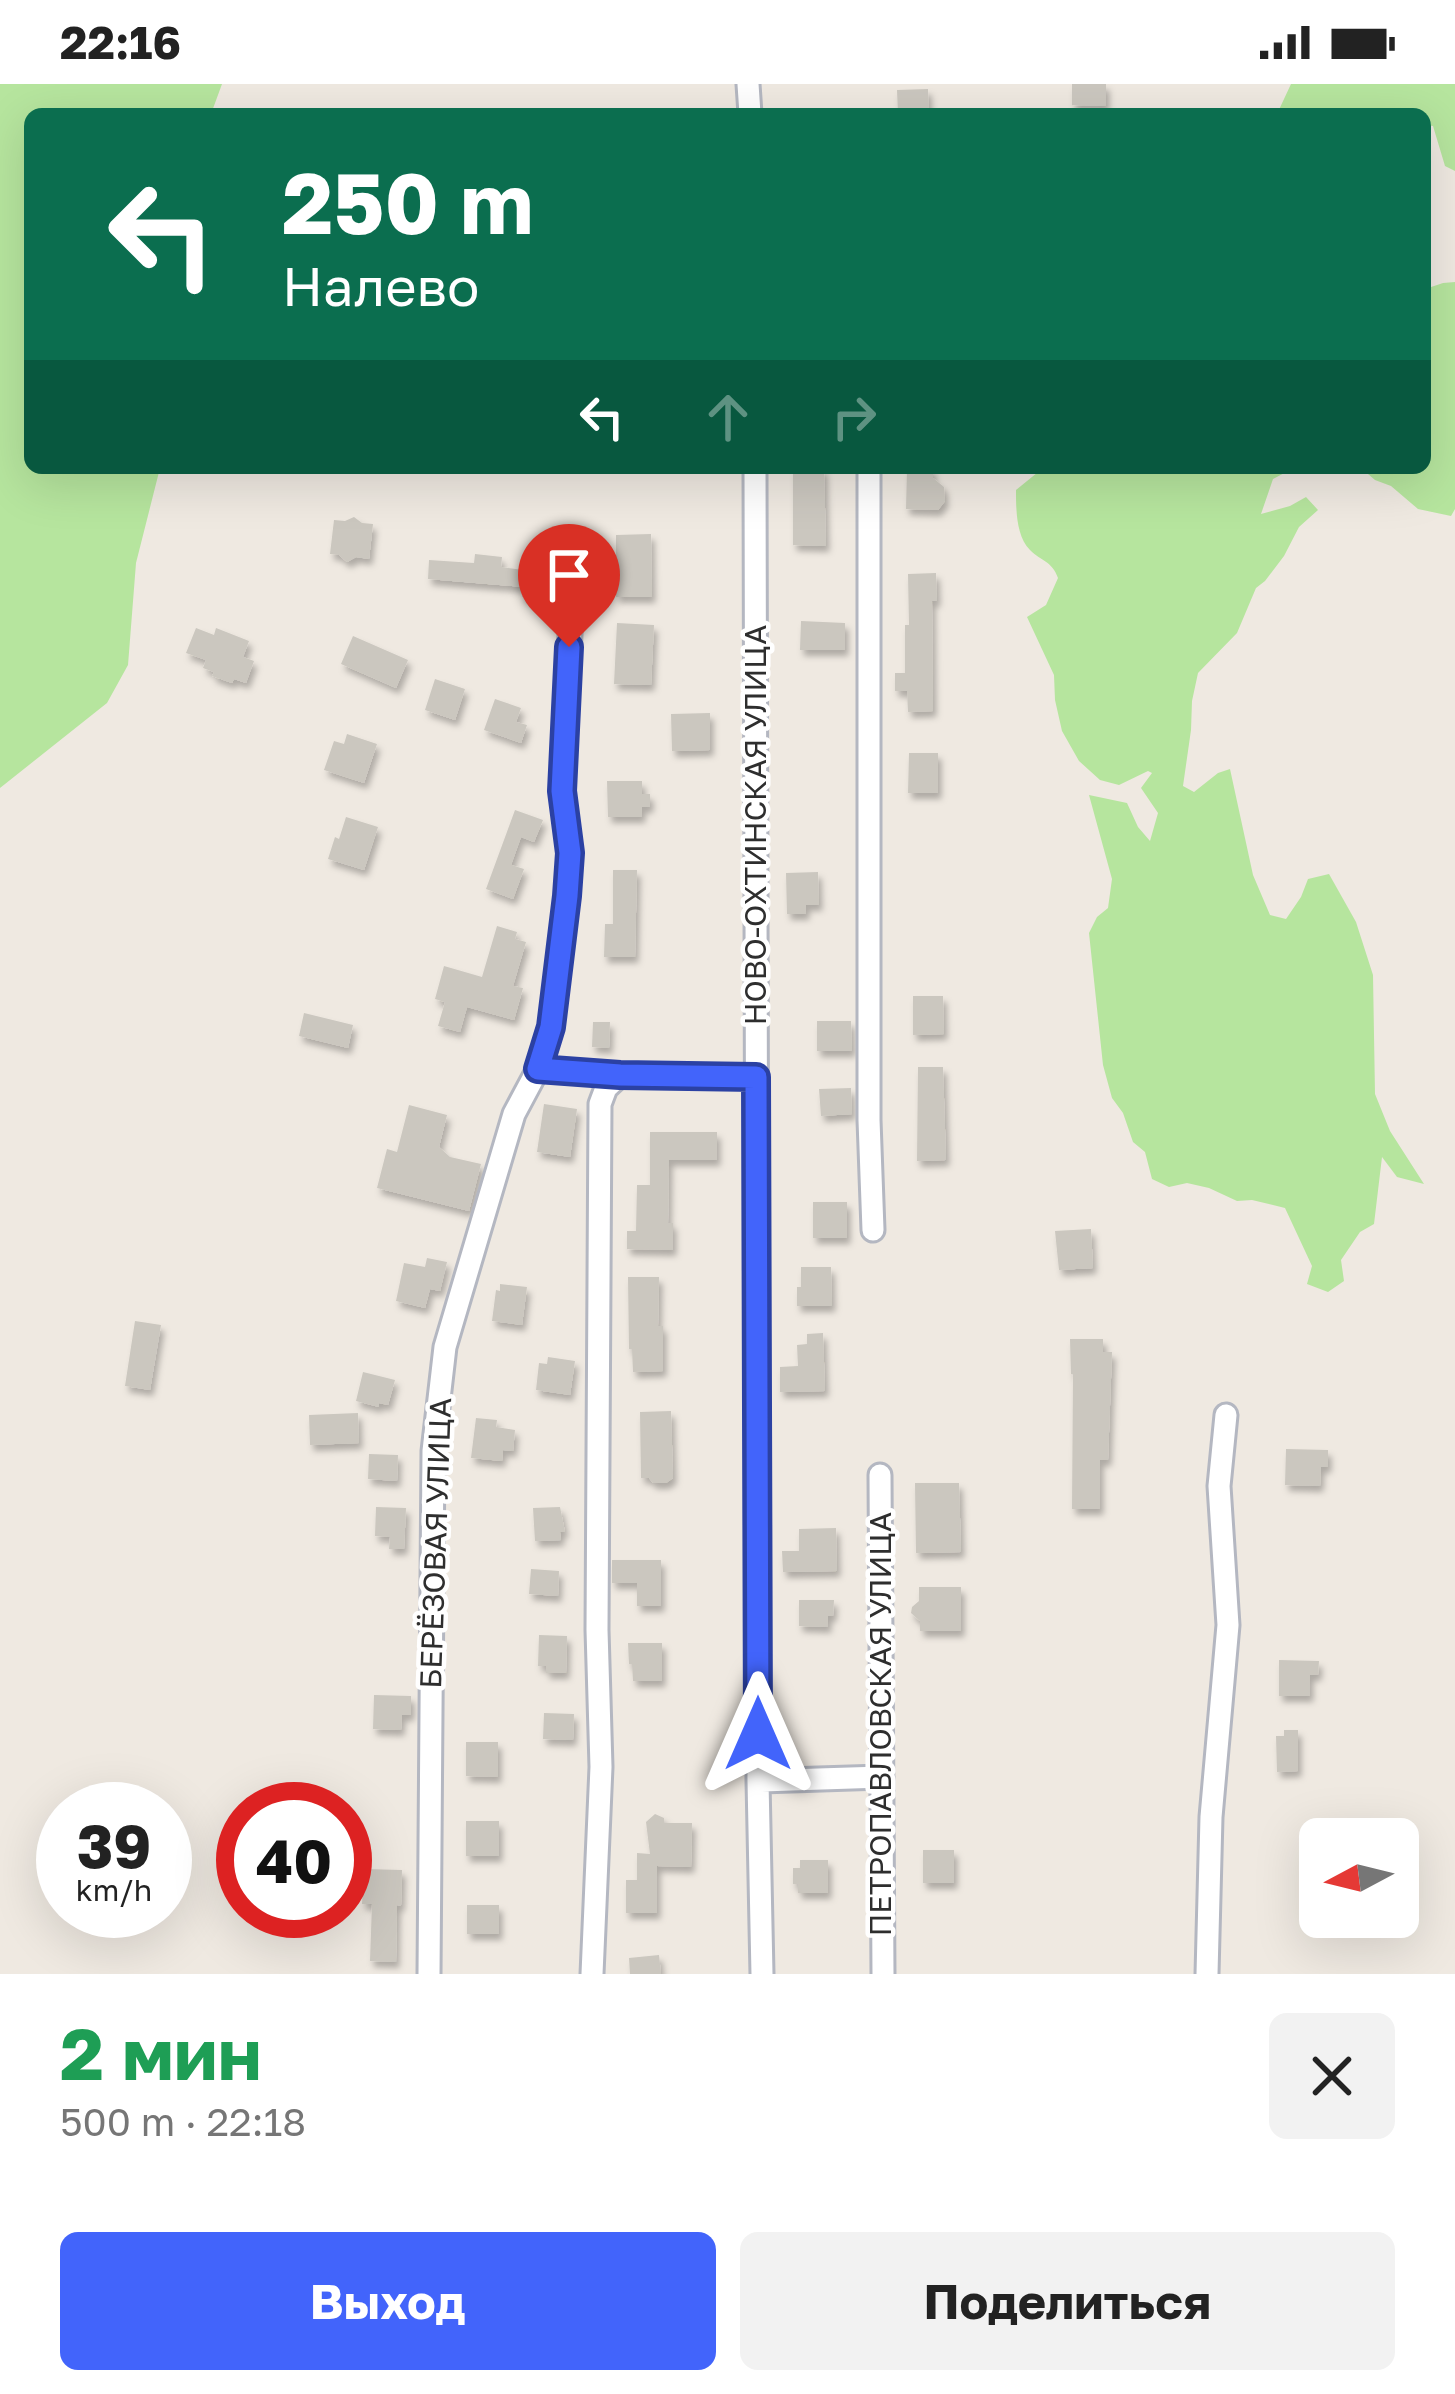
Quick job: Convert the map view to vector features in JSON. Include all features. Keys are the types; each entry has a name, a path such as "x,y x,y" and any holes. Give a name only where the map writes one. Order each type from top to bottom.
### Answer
{"street":[{"name":"НОВО-ОХТИНСКАЯ УЛИЦА","path":"755,474 762,1974"},
{"path":"869,474 873,1230"},
{"name":"БЕРЁЗОВАЯ УЛИЦА","path":"429,1974 433,1451 445,1347 514,1114 538,1069 551,1027 570,853 562,791 574,557"},
{"path":"538,1069 756,1077"},
{"path":"592,1974 601,1767 597,1630 600,1105 606,1088 620,1075"},
{"path":"1207,1974 1211,1817 1228,1625 1219,1486 1226,1415"},
{"name":"ПЕТРОПАВЛОВСКАЯ УЛИЦА","path":"880,1475 883,1974"},
{"path":"758,1781 881,1777"}],"green space":[{"path":"0,84 222,84 213,108 24,108 24,474 158,474 136,563 128,665 107,703 0,788"},
{"path":"1291,84 1455,84 1455,171 1445,166 1431,126 1431,108 1280,108"},
{"path":"1455,282 1455,509 1451,516 1418,509 1368,474 1431,474 1431,287"},
{"path":"1036,474 1283,474 1273,479 1261,514 1306,497 1318,510 1299,527 1284,556 1256,588 1237,633 1198,673 1183,786 1194,792 1230,769 1253,875 1270,915 1286,919 1308,879 1329,874 1356,922 1373,975 1375,1094 1390,1131 1424,1184 1397,1177 1382,1157 1374,1224 1360,1232 1341,1260 1344,1281 1328,1292 1307,1284 1312,1266 1285,1208 1237,1201 1187,1183 1169,1187 1152,1179 1145,1152 1133,1142 1112,1098 1103,1065 1089,933 1108,908 1112,879 1089,795 1127,803 1150,841 1158,813 1141,788 1152,773 1119,785 1100,780 1079,761 1062,731 1054,675 1027,617 1046,605 1058,578 1025,544 1019,530 1016,490"}],"building":[{"path":"1072,84 1106,84 1106,106 1072,105"},
{"path":"928,89 929,108 898,108 897,90"},
{"path":"793,474 824,474 826,546 793,545"},
{"path":"907,474 933,474 944,487 945,501 938,510 906,509"},
{"path":"354,517 373,524 369,559 356,557 347,562 330,554 334,520"},
{"path":"651,534 652,597 616,597 616,535"},
{"path":"475,554 502,557 501,567 552,574 549,592 542,592 542,597 522,597 524,587 428,579 429,560 474,563"},
{"path":"936,573 933,711 908,712 907,691 895,691 895,673 905,673 908,574"},
{"path":"801,621 845,623 845,650 800,650"},
{"path":"617,623 654,625 651,685 614,684"},
{"path":"196,628 214,635 216,628 249,641 243,657 254,661 246,683 212,676 214,672 203,668 206,660 186,653"},
{"path":"353,636 408,660 396,688 341,664"},
{"path":"435,679 465,689 455,720 425,710"},
{"path":"495,699 521,708 516,722 527,725 521,743 484,730"},
{"path":"710,713 710,750 672,751 671,714"},
{"path":"347,734 377,744 364,783 324,770 334,741 344,744"},
{"path":"909,753 938,753 938,793 908,793"},
{"path":"607,781 642,781 642,794 650,794 650,807 642,807 642,817 608,817"},
{"path":"515,810 543,820 534,842 521,837 511,865 524,869 513,899 486,889"},
{"path":"346,817 378,827 364,870 328,859"},
{"path":"613,870 637,870 635,957 604,957 605,924 613,924"},
{"path":"818,872 819,905 806,905 806,914 787,914 786,873"},
{"path":"497,926 517,932 515,939 526,942 513,986 523,988 514,1020 467,1007 460,1032 438,1026 445,1002 435,999 444,966 482,977"},
{"path":"913,996 943,996 944,1034 913,1035"},
{"path":"304,1013 353,1025 348,1048 299,1036"},
{"path":"817,1021 851,1021 852,1051 817,1051"},
{"path":"593,1022 610,1022 609,1048 592,1047"},
{"path":"918,1067 943,1067 946,1160 917,1161"},
{"path":"851,1088 852,1114 821,1116 819,1089"},
{"path":"544,1104 577,1109 570,1157 537,1152"},
{"path":"409,1105 447,1115 439,1147 450,1157 481,1164 469,1211 377,1188 387,1149 397,1152"},
{"path":"650,1132 717,1132 717,1160 669,1160 668,1223 673,1223 673,1250 627,1249 627,1231 636,1231 637,1185 650,1185"},
{"path":"813,1202 847,1202 847,1238 813,1238"},
{"path":"1091,1229 1093,1268 1059,1270 1055,1231"},
{"path":"427,1258 447,1262 440,1291 430,1289 425,1308 396,1301 404,1263 425,1267"},
{"path":"801,1267 831,1267 832,1306 797,1306"},
{"path":"628,1277 659,1277 663,1371 633,1372"},
{"path":"500,1284 527,1287 522,1325 492,1321"},
{"path":"135,1321 161,1325 150,1390 125,1386"},
{"path":"823,1333 825,1391 780,1392 780,1367 798,1366 797,1345 807,1344 807,1334"},
{"path":"1070,1339 1103,1339 1103,1352 1112,1352 1108,1460 1100,1460 1100,1509 1072,1509"},
{"path":"548,1357 575,1361 570,1395 536,1390 539,1363 547,1364"},
{"path":"363,1372 395,1380 388,1405 356,1401"},
{"path":"671,1411 673,1478 653,1483 641,1478 640,1412"},
{"path":"358,1413 359,1443 310,1445 309,1415"},
{"path":"476,1418 497,1420 496,1427 515,1430 513,1451 503,1450 502,1461 471,1458"},
{"path":"1286,1449 1328,1450 1328,1467 1321,1467 1320,1486 1285,1485"},
{"path":"369,1454 398,1455 397,1481 368,1479"},
{"path":"915,1483 959,1483 961,1552 916,1553"},
{"path":"376,1507 406,1508 404,1549 389,1549 390,1537 375,1536"},
{"path":"560,1507 565,1532 560,1532 561,1540 535,1541 533,1508"},
{"path":"836,1528 837,1571 783,1572 782,1551 799,1551 799,1529"},
{"path":"612,1560 661,1560 661,1606 637,1606 637,1583 612,1583"},
{"path":"531,1569 559,1571 558,1596 529,1594"},
{"path":"919,1587 961,1587 961,1631 920,1631 920,1621 911,1613 919,1601"},
{"path":"799,1600 834,1600 828,1627 799,1626"},
{"path":"539,1635 567,1636 566,1673 546,1673 546,1666 538,1666"},
{"path":"628,1643 662,1643 662,1681 633,1681"},
{"path":"1279,1660 1319,1661 1318,1675 1310,1675 1310,1696 1279,1696"},
{"path":"374,1695 411,1696 411,1715 402,1715 401,1730 373,1729"},
{"path":"544,1713 574,1714 573,1740 543,1739"},
{"path":"1284,1730 1298,1730 1298,1771 1277,1772 1276,1736 1284,1736"},
{"path":"466,1742 498,1742 498,1777 466,1776"},
{"path":"655,1814 664,1823 692,1823 691,1867 657,1866 657,1913 626,1913 626,1880 637,1880 637,1853 650,1854 646,1822"},
{"path":"466,1821 499,1821 499,1856 466,1856"},
{"path":"923,1850 954,1850 954,1883 923,1883"},
{"path":"800,1860 828,1860 828,1893 798,1893 793,1868 800,1868"},
{"path":"372,1869 402,1870 396,1962 370,1961"},
{"path":"467,1905 499,1905 499,1934 467,1934"},
{"path":"659,1955 661,1974 630,1974 629,1958"}],"route":[{"path":"569,647 562,791 570,853 567,896 551,1027 538,1069 756,1077 758,1734"}]}
